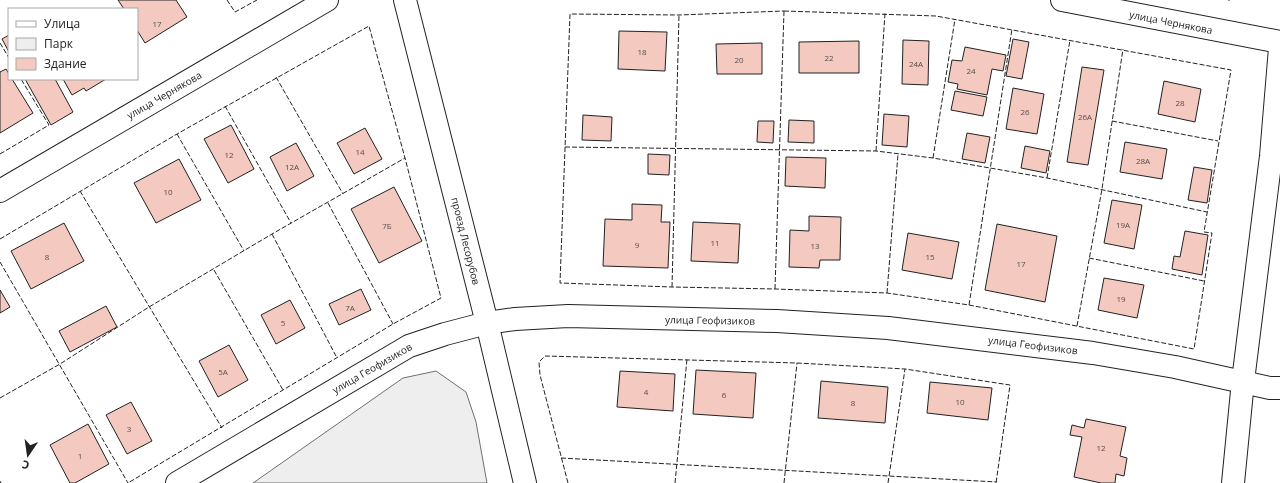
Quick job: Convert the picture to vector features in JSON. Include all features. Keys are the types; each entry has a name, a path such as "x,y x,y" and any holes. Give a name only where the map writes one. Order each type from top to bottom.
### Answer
{"street":[{"name":"улица Чернякова","path":"0,191 327,0"},
{"name":"проезд Лесорубов","path":"405,0 487,324 525,483"},
{"name":"улица Чернякова","path":"1062,0 1280,42"},
{"path":"1233,483 1242,381 1271,156 1280,48"},
{"name":"улица Геофизиков","path":"177,483 409,346 445,334 515,319 568,316 778,321 888,328 1093,353 1175,367 1270,388 1280,388"}],"green space":[{"path":"436,371 466,392 476,422 487,483 253,483 403,378"}],"building":[{"path":"118,0 176,0 187,17 145,43 138,32 138,8 123,8"},
{"path":"619,31 667,32 665,71 618,69"},
{"path":"8,36 8,50 2,39"},
{"path":"1013,39 1029,42 1022,79 1006,76"},
{"path":"903,40 929,41 928,85 902,84"},
{"path":"859,41 859,73 799,73 799,42"},
{"path":"762,43 762,74 717,74 716,44"},
{"path":"965,47 1006,55 1003,71 992,69 987,95 957,89 958,84 948,82 952,60 962,61"},
{"path":"1082,67 1104,70 1088,165 1067,162"},
{"path":"6,69 8,72 8,80 13,80 33,113 0,133 0,72"},
{"path":"26,80 56,80 73,112 51,125"},
{"path":"64,80 104,80 86,91 84,88 72,95"},
{"path":"1164,81 1201,89 1195,122 1158,114"},
{"path":"1013,88 1044,94 1037,134 1006,129"},
{"path":"955,91 987,97 983,116 951,110"},
{"path":"884,114 909,116 907,147 882,145"},
{"path":"583,115 612,117 611,141 582,140"},
{"path":"789,120 814,121 814,143 788,142"},
{"path":"758,121 774,121 773,143 757,142"},
{"path":"231,125 254,169 228,183 204,139"},
{"path":"365,128 382,159 354,174 337,143"},
{"path":"967,133 990,137 985,163 962,159"},
{"path":"1125,142 1167,149 1162,179 1120,172"},
{"path":"296,143 314,176 287,191 270,157"},
{"path":"1025,146 1050,151 1046,173 1021,168"},
{"path":"648,154 670,155 669,175 648,174"},
{"path":"786,157 826,158 825,188 785,186"},
{"path":"179,159 201,200 156,223 134,183"},
{"path":"1194,167 1212,170 1207,203 1188,200"},
{"path":"394,187 422,241 379,263 351,209"},
{"path":"1112,200 1142,205 1134,249 1104,243"},
{"path":"632,204 662,205 661,222 670,222 668,268 603,266 605,219 632,220"},
{"path":"809,216 841,217 840,260 820,260 819,268 789,267 790,230 809,231"},
{"path":"693,222 740,224 738,263 691,261"},
{"path":"64,223 84,261 31,289 11,251"},
{"path":"997,224 1057,236 1045,302 985,290"},
{"path":"1185,231 1208,235 1202,275 1172,269 1174,256 1180,257"},
{"path":"908,233 959,242 952,279 902,270"},
{"path":"1104,278 1144,285 1137,318 1098,310"},
{"path":"361,289 371,310 339,325 329,304"},
{"path":"0,290 10,307 0,313"},
{"path":"290,300 305,328 276,344 261,315"},
{"path":"106,306 117,327 70,352 59,331"},
{"path":"229,345 248,380 218,397 199,361"},
{"path":"696,370 756,373 753,418 693,414"},
{"path":"620,371 675,374 673,411 617,407"},
{"path":"821,381 888,387 885,423 818,418"},
{"path":"930,382 992,388 988,420 927,413"},
{"path":"131,402 152,441 127,454 106,415"},
{"path":"1086,419 1126,427 1120,456 1127,458 1124,476 1116,474 1115,483 1101,483 1074,477 1082,437 1070,435 1072,425 1084,428"},
{"path":"88,424 109,464 75,483 70,483 50,445"}],"fence":[{"path":"227,0 235,12 257,0"},
{"path":"784,11 936,16 1231,70 1204,232 1212,233 1194,349 969,305 887,293 560,283 570,14 679,15 784,11"},
{"path":"775,289 784,11"},
{"path":"876,151 885,13"},
{"path":"672,287 679,15"},
{"path":"933,158 955,19"},
{"path":"0,239 177,134 369,26 441,298 393,324 128,483"},
{"path":"969,305 1012,29"},
{"path":"1047,178 1070,40"},
{"path":"0,43 8,56"},
{"path":"1077,326 1102,189 1123,49"},
{"path":"276,77 343,194"},
{"path":"0,154 49,125 22,80"},
{"path":"225,106 291,223"},
{"path":"1112,121 1218,141"},
{"path":"177,134 244,251"},
{"path":"565,147 876,151 933,158 1047,178 1207,212"},
{"path":"887,293 898,154"},
{"path":"0,398 60,364 149,307 272,234 405,158"},
{"path":"80,191 222,428"},
{"path":"328,203 393,324"},
{"path":"272,234 337,358"},
{"path":"1089,258 1204,281"},
{"path":"0,262 128,483"},
{"path":"214,270 283,390"},
{"path":"568,483 540,375 539,362 545,356 797,363 905,369 1010,385 996,483"},
{"path":"675,483 687,359"},
{"path":"784,483 797,363"},
{"path":"888,483 905,369"},
{"path":"561,458 997,482"}]}
